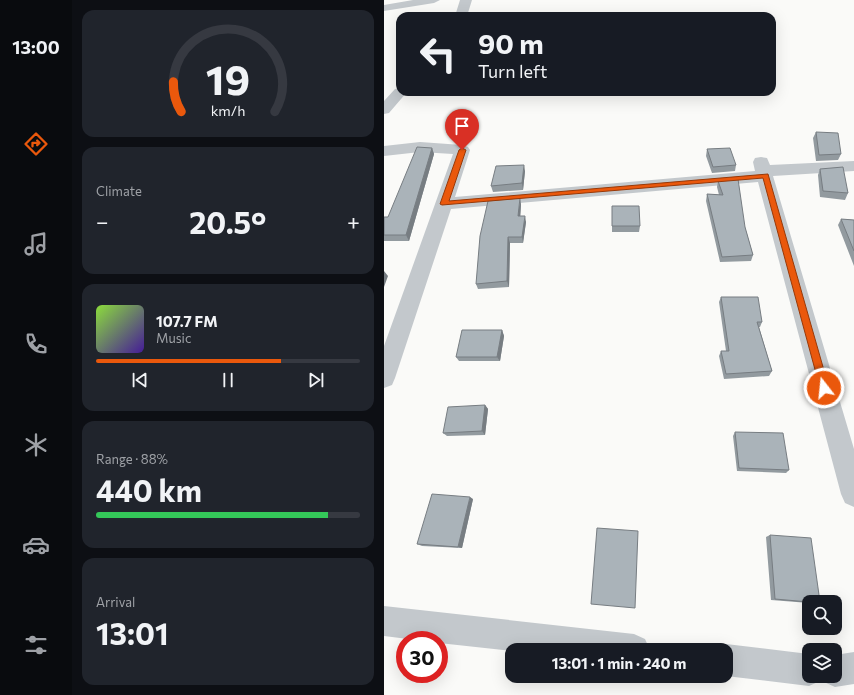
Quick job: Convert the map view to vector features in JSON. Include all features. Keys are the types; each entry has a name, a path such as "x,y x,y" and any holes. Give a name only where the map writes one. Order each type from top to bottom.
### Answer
{"street":[{"path":"384,8 434,0"},
{"path":"462,12 466,0"},
{"path":"384,110 396,96"},
{"path":"384,151 420,148 462,150 384,378"},
{"path":"444,204 764,170 854,166"},
{"path":"764,170 854,494"},
{"path":"384,621 574,643"},
{"path":"733,661 802,669"},
{"path":"842,670 854,668"}],"building":[{"path":"816,132 838,133 841,154 819,155"},
{"path":"417,147 432,148 406,235 384,235 384,217 388,217"},
{"path":"730,148 736,165 713,167 707,149"},
{"path":"524,165 522,183 491,186 496,166"},
{"path":"843,167 848,193 823,191 820,169"},
{"path":"738,179 745,227 753,255 722,257 707,194 723,195 718,181"},
{"path":"520,198 518,216 525,216 522,237 508,237 507,281 476,284 480,236 488,201"},
{"path":"612,206 639,206 640,226 612,226"},
{"path":"841,219 854,220 854,251"},
{"path":"721,297 758,297 762,322 757,322 772,371 726,374 721,351 729,351"},
{"path":"462,330 502,330 497,357 456,357"},
{"path":"485,405 482,431 443,433 448,407"},
{"path":"735,432 783,433 789,470 739,468"},
{"path":"432,494 470,497 458,547 417,544"},
{"path":"597,528 638,531 635,608 591,604"},
{"path":"770,535 811,538 819,595 802,595 802,601 775,599"}],"route":[{"path":"462,150 444,204 765,176 824,388"}]}
